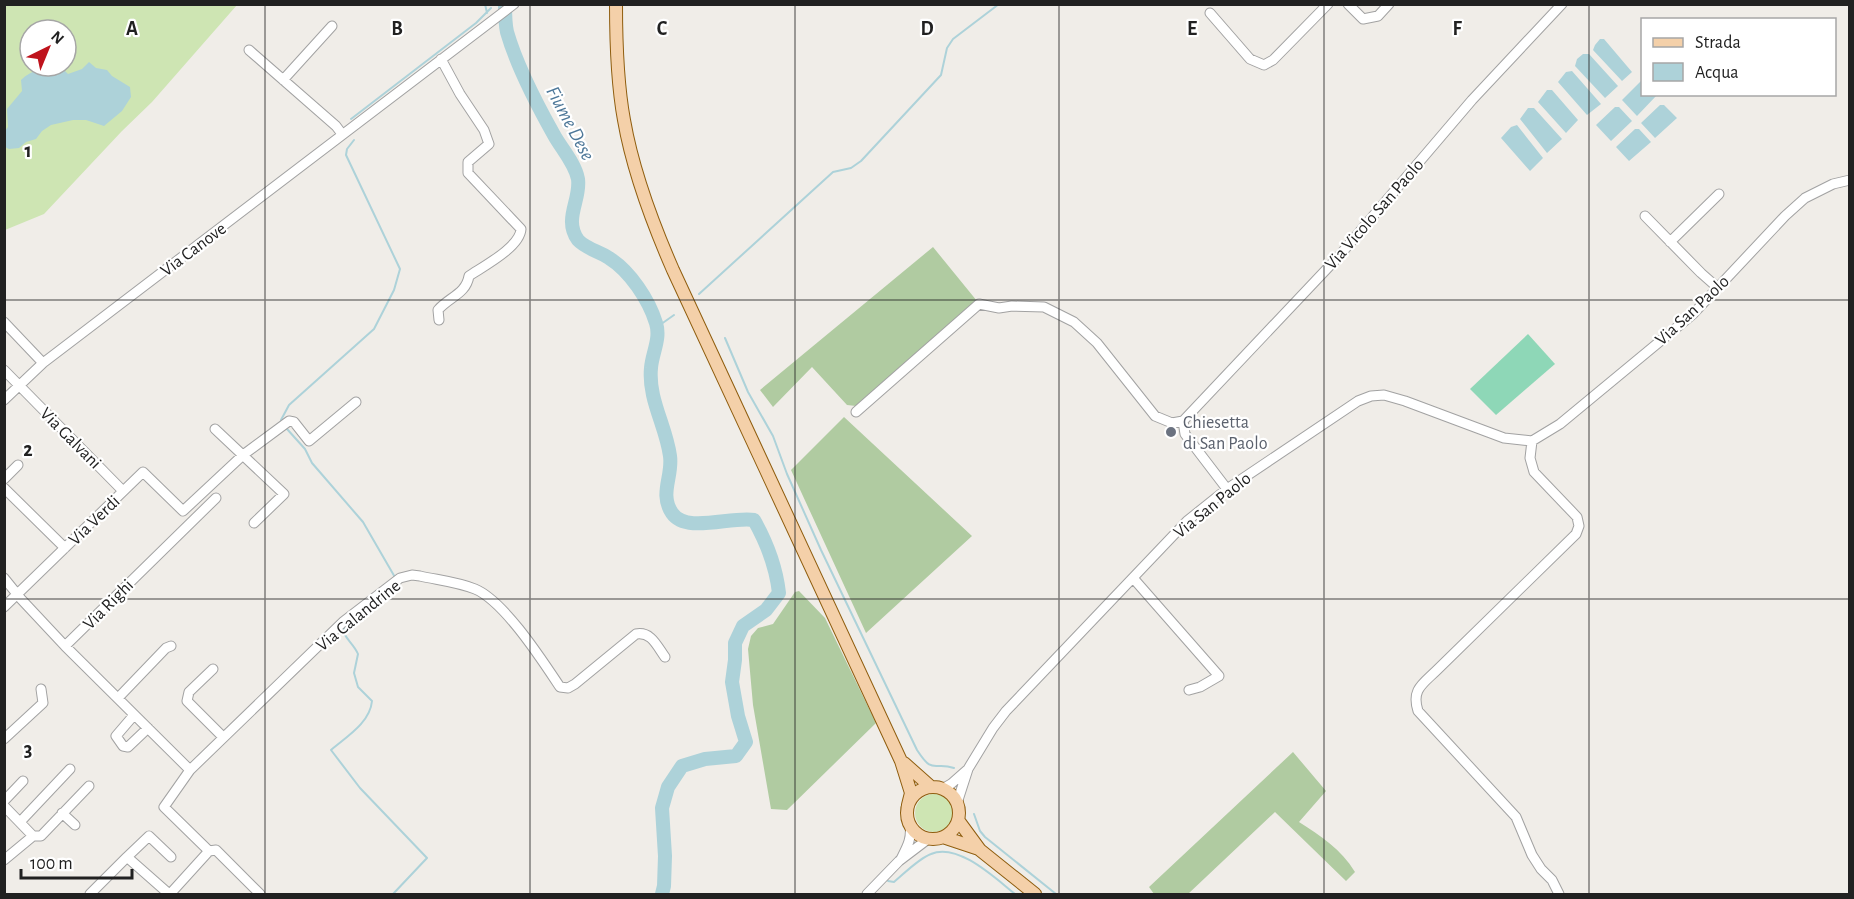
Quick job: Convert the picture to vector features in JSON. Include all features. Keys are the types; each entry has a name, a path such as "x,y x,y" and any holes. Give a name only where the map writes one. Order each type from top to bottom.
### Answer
{"main road":[{"path":"615,4 616,53 623,118 633,162 654,225 901,760 911,793 907,812 910,825 914,831 928,839 943,837 980,850"},
{"path":"901,760 937,788 953,797 957,803 958,820 955,827 943,837"},
{"path":"908,805 917,792 937,788"},
{"path":"958,820 980,850 1035,894"}],"street":[{"name":"Via Canove","path":"4,400 43,363 514,4"},
{"path":"1210,13 1250,59 1264,65 1273,60 1328,4"},
{"path":"1348,4 1363,19 1378,16 1389,4"},
{"name":"Via Vicolo San Paolo","path":"1183,421 1339,256 1472,100 1562,4"},
{"path":"283,80 332,26"},
{"path":"249,50 336,126 342,134"},
{"path":"439,320 438,310 445,302 462,293 468,284 469,276 515,244 521,235 521,229 468,173 468,162 489,144 484,130 441,59"},
{"name":"Via San Paolo","path":"957,803 968,769 1006,711 1187,521 1227,489 1358,401 1371,396 1384,395 1405,401 1504,438 1532,441 1560,424 1693,314 1785,216 1805,198 1833,184 1850,180"},
{"path":"1670,242 1719,194"},
{"path":"1645,216 1718,288"},
{"path":"856,412 979,304 999,308 1044,307 1074,322 1097,344 1155,416 1172,423 1183,421 1185,434 1227,489"},
{"path":"4,322 43,363"},
{"path":"4,370 19,386"},
{"name":"Via Galvani","path":"19,386 123,491"},
{"path":"183,511 243,455 289,421 294,422 309,441 356,402"},
{"path":"215,429 284,494 254,523"},
{"path":"1532,441 1530,458 1534,472 1577,517 1579,526 1576,534 1438,669 1417,691 1414,698 1418,711 1516,817 1532,855 1552,880 1559,894"},
{"path":"4,479 18,465"},
{"name":"Via Verdi","path":"4,607 142,472 193,521"},
{"path":"4,488 65,548"},
{"name":"Via Righi","path":"65,646 216,498"},
{"name":"Via Calandrine","path":"260,894 216,850 209,851 164,807 190,770 223,737 344,621 397,580 412,575 420,576 474,588 490,597 535,650 560,687 568,688 575,684 636,634 644,633 650,636 665,657"},
{"path":"4,578 65,646 190,770"},
{"path":"1133,578 1219,676 1200,687 1189,690"},
{"path":"118,698 165,648 171,646"},
{"path":"213,669 189,692 187,701 223,737"},
{"path":"4,739 44,703 41,689"},
{"path":"134,715 116,736 123,746 128,747 148,728"},
{"name":"Via San Paolo","path":"937,788 951,784 968,769"},
{"path":"20,822 70,770"},
{"path":"4,801 23,781"},
{"path":"4,860 33,836 41,836 89,786"},
{"path":"4,806 33,836"},
{"path":"62,813 75,825"},
{"path":"899,861 909,842 910,825"},
{"path":"90,894 149,836 171,857"},
{"path":"867,894 899,861 928,839"},
{"path":"127,857 170,894 209,851"}],"green space":[{"path":"5,5 237,5 152,102 44,214 5,230"},
{"path":"933,247 977,301 856,406 847,405 812,367 773,407 760,390"},
{"path":"1528,334 1555,364 1496,415 1470,389"},
{"path":"844,417 972,536 866,633 791,470"},
{"path":"799,591 825,618 876,723 787,810 771,809 753,705 748,649 751,636 758,628 773,624 795,592"},
{"path":"1293,752 1326,791 1299,822 1337,850 1355,872 1346,881 1275,812 1188,894 1154,894 1149,887"},
{"path":"934,794 947,800 953,813 947,826 934,832 921,826 915,813 921,800"}],"water":[{"path":"1600,39 1604,39 1632,72 1622,81 1593,50"},
{"path":"1583,54 1589,54 1618,86 1605,98 1575,66 1577,59"},
{"path":"89,62 96,68 107,70 112,76 130,87 131,97 122,111 104,126 86,120 73,120 51,125 36,139 26,142 19,148 5,147 5,131 8,127 7,109 22,91 21,80 23,78 78,78 78,70"},
{"path":"1572,71 1601,104 1587,115 1558,82 1566,72"},
{"path":"1641,81 1641,96 1656,96 1637,116 1622,100"},
{"path":"1547,90 1552,90 1578,120 1566,133 1538,102"},
{"path":"1660,105 1664,105 1677,118 1655,138 1641,123"},
{"path":"1615,107 1619,107 1632,121 1611,141 1596,125"},
{"path":"1528,108 1534,108 1562,139 1547,153 1520,119"},
{"path":"1517,125 1543,158 1530,171 1501,138 1511,127"},
{"path":"1635,129 1639,129 1651,142 1629,161 1616,147"}],"waterway":[{"path":"485,4 487,13"},
{"name":"Fiume Dese","path":"505,4 507,32 522,72 540,110 571,161 578,179 572,217 574,232 581,243 609,258 624,270 644,296 656,323 657,335 651,379 652,391 670,456 666,492 668,506 679,519 687,522 754,520 770,555 778,583 779,593 766,610 743,626 735,643 732,682 738,716 746,742 736,756 705,759 682,766 668,787 662,808 665,856 662,894"},
{"path":"699,294 833,172 851,168 861,161 941,75 947,48 953,39 999,4"},
{"path":"351,119 476,23 491,8"},
{"path":"282,422 289,405 374,329 394,290 400,269 346,155 347,149 354,140"},
{"path":"657,327 674,315"},
{"path":"725,338 748,392 773,436 787,474 821,550 917,750 931,765 954,768"},
{"path":"287,429 305,449 312,463 363,522 396,579"},
{"path":"353,619 400,586 399,584"},
{"path":"347,625 343,630 344,633 358,654 354,673 358,687 372,701 362,723 331,750 360,788 427,858 393,894"},
{"path":"974,814 980,831 985,837 1056,894"},
{"path":"888,881 894,882 921,859 931,854 953,853 976,864 1015,894"}],"place":[{"name":"Chiesetta di San Paolo","path":"1171,432"}]}
